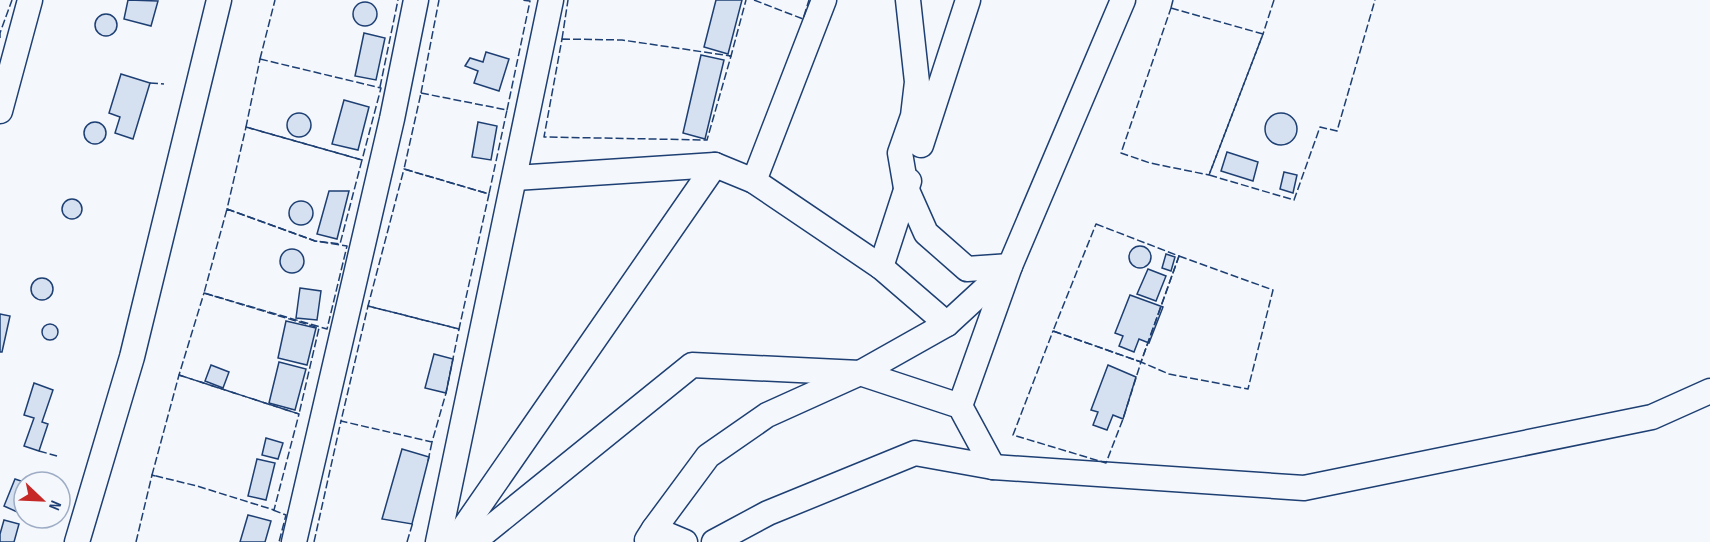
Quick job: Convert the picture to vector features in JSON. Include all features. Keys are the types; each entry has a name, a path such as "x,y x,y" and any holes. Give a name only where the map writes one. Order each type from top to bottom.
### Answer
{"street":[{"path":"0,111 30,0"},
{"path":"77,542 132,357 219,0"},
{"path":"294,542 389,130 416,0"},
{"path":"438,542 551,0"},
{"path":"754,181 824,0"},
{"path":"908,0 917,82 914,116 900,153 906,188 926,233 966,269 1010,266"},
{"path":"881,267 968,0"},
{"path":"1099,56 1107,0"},
{"path":"960,406 1010,266 1123,0"},
{"path":"515,178 715,165 754,181 881,267 947,324"},
{"path":"454,542 715,165"},
{"path":"685,542 650,536 708,456 767,415 860,373 947,324 1010,266"},
{"path":"472,542 692,365 860,373 960,406 993,467"},
{"path":"714,542 768,513 915,453 993,467 1304,488 1652,417 1710,391"}],"building":[{"path":"128,0 158,1 151,26 124,19"},
{"path":"716,0 742,0 728,54 704,47"},
{"path":"365,2 370,3 376,9 376,19 370,25 365,26 360,25 354,19 353,14 354,9 360,3"},
{"path":"106,14 114,17 117,25 114,33 106,36 98,33 95,25 98,17"},
{"path":"364,33 385,38 376,80 355,76"},
{"path":"486,52 509,59 499,91 474,83 478,71 465,66 470,58 483,62"},
{"path":"701,55 724,60 705,139 683,133"},
{"path":"121,74 150,83 133,139 115,133 120,117 109,113"},
{"path":"344,100 369,107 358,150 332,144"},
{"path":"299,113 307,117 311,125 307,133 299,137 291,133 287,125 291,117"},
{"path":"1281,113 1292,118 1297,129 1292,140 1281,145 1270,140 1265,129 1270,118"},
{"path":"95,122 105,129 106,133 99,143 95,144 85,137 84,133 91,123"},
{"path":"478,122 497,126 491,160 472,157"},
{"path":"1227,152 1258,162 1253,181 1221,171"},
{"path":"1284,172 1297,175 1293,193 1280,189"},
{"path":"329,191 349,191 337,239 317,234"},
{"path":"72,199 79,202 82,209 79,216 72,219 65,216 62,209 65,202"},
{"path":"301,201 306,202 312,208 312,218 306,224 301,225 296,224 290,218 289,213 290,208 296,202"},
{"path":"1140,246 1148,249 1151,257 1148,265 1140,268 1132,265 1129,257 1132,249"},
{"path":"292,249 297,250 303,256 303,266 297,272 292,273 287,272 281,266 280,261 281,256 287,250"},
{"path":"1166,254 1175,257 1171,271 1162,268"},
{"path":"1148,269 1166,276 1156,301 1137,294"},
{"path":"42,278 50,281 53,289 50,297 42,300 34,297 31,289 34,281"},
{"path":"300,288 321,291 317,320 296,318"},
{"path":"1130,295 1163,307 1149,343 1139,339 1134,352 1119,346 1123,336 1115,333"},
{"path":"0,314 10,316 2,352 0,352"},
{"path":"286,321 316,328 307,365 278,358"},
{"path":"50,324 58,332 50,340 42,332"},
{"path":"434,354 453,359 446,393 425,388"},
{"path":"279,362 306,369 295,410 269,403"},
{"path":"211,365 229,372 223,388 205,381"},
{"path":"1108,365 1136,377 1123,419 1113,415 1107,430 1093,425 1098,412 1091,410"},
{"path":"34,383 53,390 42,422 48,424 39,451 24,446 34,418 24,415"},
{"path":"266,438 283,443 278,459 262,455"},
{"path":"402,449 429,457 412,524 382,519"},
{"path":"257,459 275,463 266,500 248,496"},
{"path":"12,486 12,510 4,506"},
{"path":"248,515 271,521 265,542 240,542"},
{"path":"4,520 12,522 12,530 17,530 14,542 0,542"}],"fence":[{"path":"0,38 12,0"},
{"path":"260,59 275,0"},
{"path":"380,87 398,0"},
{"path":"421,93 439,0"},
{"path":"507,110 530,1 521,0"},
{"path":"562,39 568,0"},
{"path":"729,56 731,56 746,0"},
{"path":"754,0 803,19 809,0"},
{"path":"1173,0 1171,8 1173,8"},
{"path":"1274,0 1209,175 1294,200 1320,127 1337,131 1375,0"},
{"path":"1171,8 1263,34 1209,175 1150,163 1121,153 1171,8"},
{"path":"562,39 622,40 731,56 707,140 544,137 562,39"},
{"path":"260,59 381,88 362,160 246,127 260,59"},
{"path":"150,83 164,84"},
{"path":"421,93 507,110 489,194 404,169 421,93"},
{"path":"246,127 362,160 340,244 315,241 227,209 246,127"},
{"path":"404,169 489,194 459,329 368,306 404,169"},
{"path":"227,209 315,241 347,246 327,329 204,293 227,209"},
{"path":"1096,224 1179,256 1141,362 1053,331 1096,224"},
{"path":"1179,256 1273,290 1248,389 1169,374 1141,362 1179,256"},
{"path":"204,293 319,328 299,414 179,375 204,293"},
{"path":"368,306 459,329 446,393 432,442 341,421 368,306"},
{"path":"1053,331 1141,362 1106,463 1013,435 1053,331"},
{"path":"179,375 299,414 274,510 197,486 152,475 179,375"},
{"path":"314,542 342,421"},
{"path":"428,461 432,442 430,442"},
{"path":"39,451 57,456"},
{"path":"136,542 152,475 155,476"},
{"path":"273,510 286,515 279,542"},
{"path":"407,542 413,522"}]}
